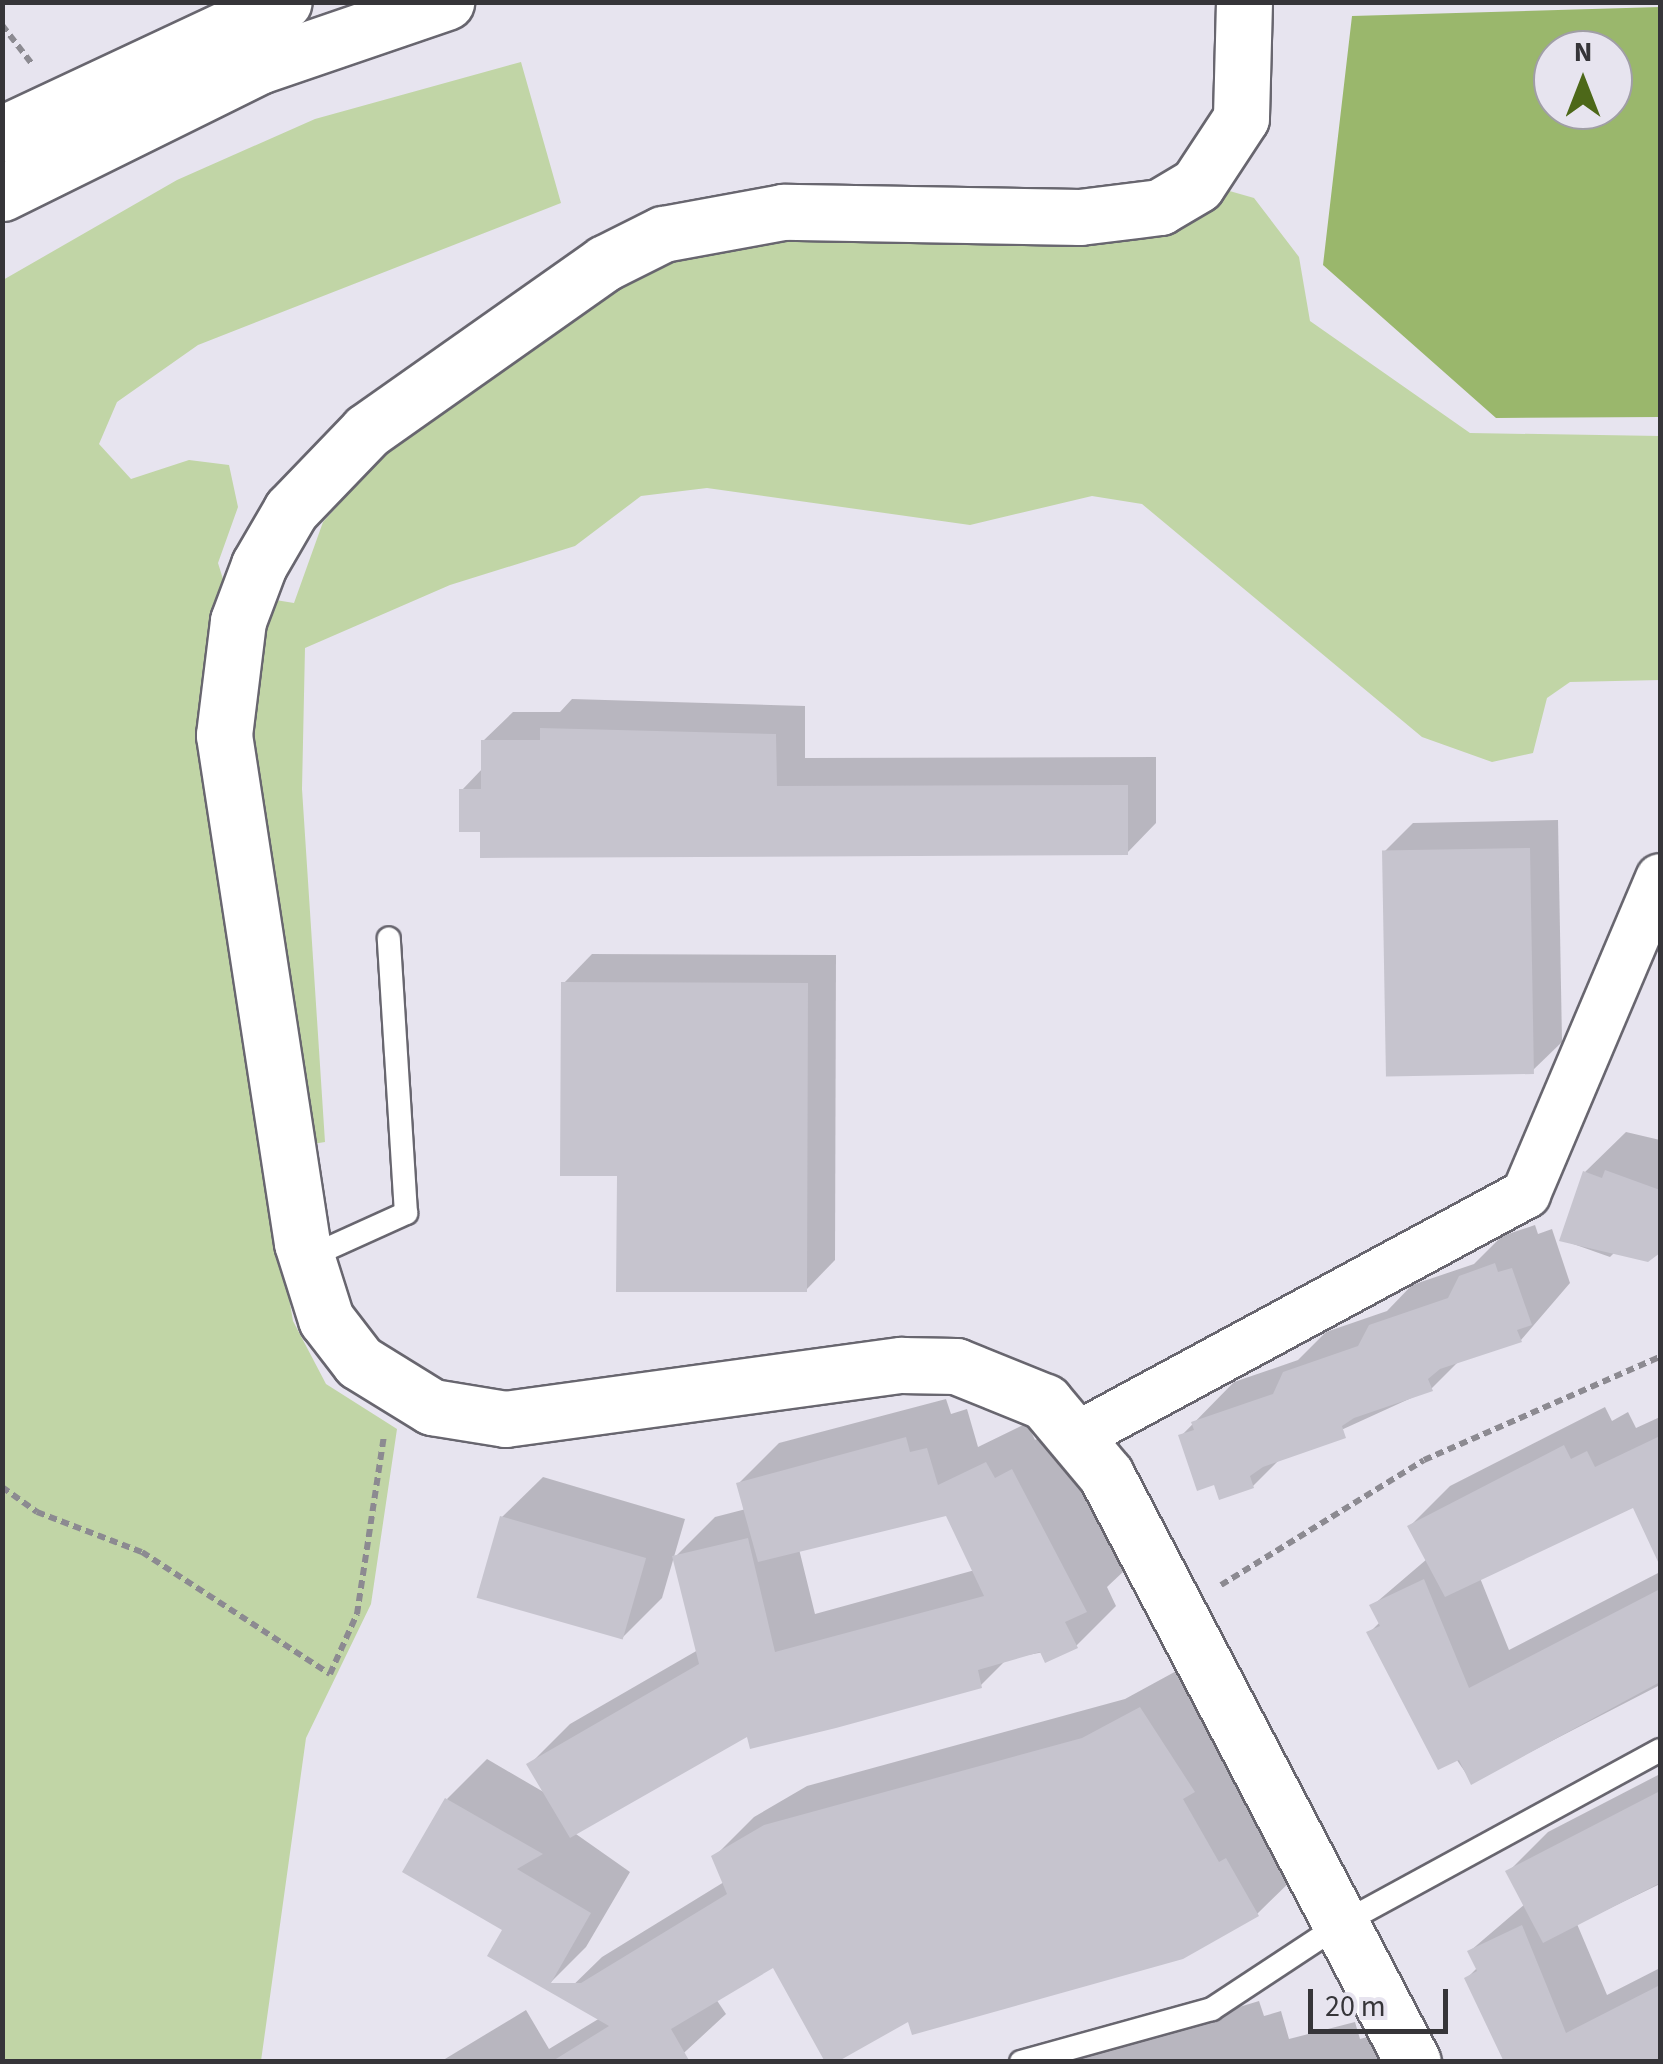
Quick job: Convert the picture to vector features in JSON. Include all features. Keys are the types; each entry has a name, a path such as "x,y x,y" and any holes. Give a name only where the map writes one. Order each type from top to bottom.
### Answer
{"street":[{"path":"2,134 284,2"},
{"path":"2,193 260,66 446,2"},
{"path":"1244,2 1241,118 1222,157 1180,197 1110,216 784,212 663,234 605,263 367,431 292,510 238,620 224,735 307,1258 341,1341 408,1395 456,1415 505,1419 901,1365 956,1366 1045,1402 1081,1434 1413,2062"},
{"path":"1081,1434 1526,1194 1660,878"}],"lane":[{"path":"307,1258 406,1213 389,939"},
{"path":"1020,2062 1212,2009 1341,1924 1660,1750"}],"path":[{"path":"1177,1610 1424,1460 1660,1357"},
{"path":"2,1487 37,1512 142,1552 330,1674 356,1614 381,1440 408,1395"}],"shaded area":[{"path":"1660,7 1660,417 1496,418 1323,265 1352,16"},
{"path":"521,62 561,203 198,345 117,402 99,444 131,479 189,460 229,465 238,507 218,563 227,592 294,603 323,522 384,454 650,258 732,232 1226,190 1254,198 1299,257 1310,321 1470,433 1660,436 1660,680 1570,682 1547,698 1533,753 1492,762 1422,737 1142,504 1092,496 970,525 707,488 641,496 575,546 450,585 305,648 302,789 325,1142 264,1152 293,1321 326,1384 397,1429 371,1604 306,1738 261,2061 3,2062 3,280 177,180 315,119"}],"building":[{"path":"540,728 776,734 777,786 1128,785 1128,855 480,858 480,832 459,832 459,789 481,789 481,740 540,740"},
{"path":"1530,848 1534,1074 1386,1077 1382,851"},
{"path":"561,982 808,983 807,1292 616,1292 617,1176 560,1176"},
{"path":"1605,1170 1660,1190 1660,1253 1648,1262 1559,1241 1583,1171 1602,1178"},
{"path":"1495,1263 1498,1272 1512,1268 1532,1325 1517,1330 1522,1342 1440,1369 1428,1379 1433,1391 1354,1418 1342,1426 1346,1438 1263,1467 1250,1476 1254,1488 1219,1500 1214,1485 1197,1491 1178,1435 1194,1430 1191,1422 1273,1394 1283,1372 1358,1346 1369,1325 1448,1298 1459,1276"},
{"path":"1660,1436 1660,1566 1633,1508 1445,1597 1407,1526 1564,1445 1571,1459 1587,1451 1595,1467"},
{"path":"906,1437 910,1452 927,1448 938,1485 986,1462 995,1478 1012,1469 1087,1612 1065,1622 1078,1648 1045,1663 1040,1652 978,1670 982,1688 836,1728 750,1749 747,1737 570,1838 526,1764 699,1664 672,1556 748,1538 775,1652 984,1596 946,1516 758,1562 736,1483"},
{"path":"500,1516 646,1558 623,1640 477,1598"},
{"path":"1424,1579 1469,1688 1660,1589 1660,1682 1471,1785 1459,1760 1438,1770 1366,1632 1380,1626 1369,1605"},
{"path":"1140,1707 1195,1792 1183,1799 1219,1862 1226,1858 1259,1916 1183,1959 912,2035 908,2022 837,2062 825,2062 773,1968 671,2029 690,2062 551,2062 609,2026 487,1956 502,1930 402,1872 445,1798 543,1854 517,1869 591,1913 551,1983 581,1983 727,1894 711,1856 764,1825 1082,1738"},
{"path":"1660,1791 1660,1883 1543,1943 1505,1871"},
{"path":"1522,1925 1566,2033 1660,1985 1660,2062 1504,2062 1464,1978 1477,1971 1467,1951"}]}
